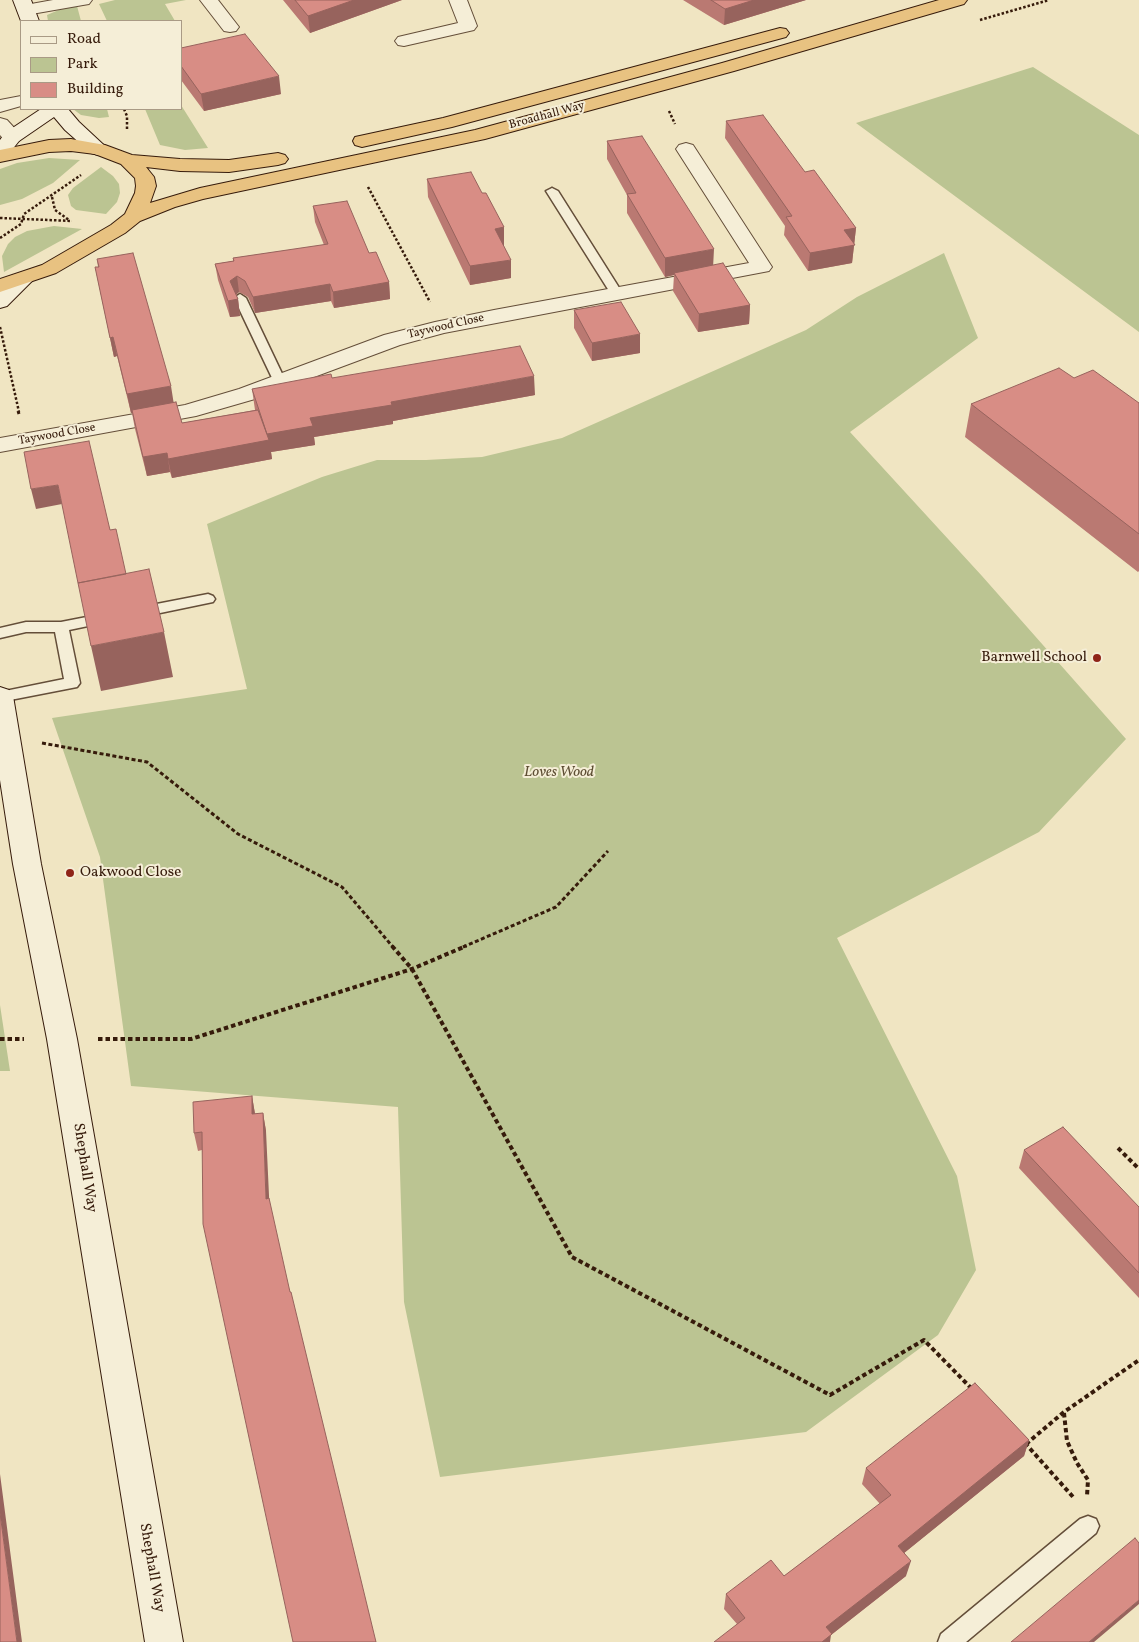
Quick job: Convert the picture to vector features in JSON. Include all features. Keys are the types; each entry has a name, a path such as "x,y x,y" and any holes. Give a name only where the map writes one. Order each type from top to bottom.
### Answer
{"highway":[{"name":"Broadhall Way","path":"0,286 49,269 77,254 133,217 183,198 346,165 488,132 728,68 958,0"},
{"name":"Broadhall Way","path":"128,160 180,165 229,166 275,160 444,123 793,29"},
{"path":"0,154 49,146 71,145 98,149 128,160 144,177 146,186 145,193 133,217"}],"street":[{"path":"26,10 83,0"},
{"path":"209,0 230,27"},
{"path":"404,41 468,26 458,0"},
{"path":"0,106 20,101"},
{"path":"0,154 6,130 51,110"},
{"path":"59,110 72,126 98,149"},
{"name":"Taywood Close","path":"0,445 188,411 280,382 392,340 443,327 762,267 686,148"},
{"path":"0,302 24,279"},
{"name":"Shephall Way","path":"0,696 27,864 62,1038 164,1642"}],"lane":[{"path":"552,192 617,294"},
{"path":"240,298 280,382"},
{"path":"0,633 26,627 61,627 208,599"},
{"path":"0,696 72,683 61,627"},
{"path":"949,1642 1084,1519"}],"path":[{"path":"124,110 127,116 128,136"},
{"path":"0,238 20,224 24,214 84,173"},
{"path":"366,184 443,327"},
{"path":"52,196 55,210 70,221"},
{"path":"0,218 80,221"},
{"path":"0,327 26,440"},
{"path":"7,737 147,762 238,834 342,887 412,969 572,1257 830,1395 924,1340 972,1389"},
{"path":"0,1039 191,1039 412,969 556,907 608,851"},
{"path":"1118,1148 1139,1169"},
{"path":"1026,1444 1064,1412 1139,1360"},
{"path":"1064,1412 1067,1441 1077,1463 1088,1480 1084,1519"},
{"path":"1019,1437 1072,1494 1084,1519"}],"green space":[{"path":"115,0 186,0 165,4 174,20 107,20 99,4"},
{"path":"77,6 81,20 48,20 47,15 61,9"},
{"path":"1033,67 1139,135 1139,332 856,123"},
{"path":"182,107 208,148 185,150 160,145 145,110 182,110"},
{"path":"74,110 107,110 109,117 99,118 81,115"},
{"path":"49,158 80,160 53,183 22,199 0,205 0,169 17,163"},
{"path":"101,167 113,176 119,184 120,193 117,202 106,214 76,210 71,206 68,195 73,188"},
{"path":"54,226 82,229 4,272 2,256 8,244 15,237 27,231"},
{"name":"Loves Wood","path":"944,253 978,338 850,432 982,576 1126,739 1039,832 837,938 957,1176 976,1270 938,1335 806,1432 440,1477 404,1302 398,1107 131,1086 100,857 52,718 247,689 207,524 322,477 377,460 482,457 562,438 806,330 857,297"},
{"path":"0,1005 10,1071 0,1071"}],"building":[{"path":"295,0 354,0 308,16"},
{"path":"711,0 754,0 725,9"},
{"path":"245,34 279,76 201,94 182,67 182,48"},
{"path":"763,115 805,172 814,170 856,228 844,230 855,245 810,253 786,217 792,216 726,121"},
{"path":"642,136 714,249 665,258 627,194 636,193 607,141"},
{"path":"471,172 482,193 486,193 504,227 495,229 511,260 470,266 427,179"},
{"path":"347,201 369,253 376,252 389,282 333,292 330,284 253,297 245,281 237,276 230,281 238,299 228,301 215,264 234,261 233,258 328,244 313,206"},
{"path":"133,253 171,386 127,394 113,337 110,338 95,267 99,267 97,259"},
{"path":"723,263 750,305 699,314 674,273"},
{"path":"621,302 640,334 592,343 574,310"},
{"path":"520,346 534,376 391,402 392,405 310,418 313,426 267,434 252,389 331,374 332,378"},
{"path":"1059,368 1074,378 1093,370 1139,403 1139,534 971,404"},
{"path":"176,402 182,423 258,410 269,440 168,459 167,453 143,457 132,410"},
{"path":"89,441 110,530 116,529 126,574 78,583 58,485 31,489 24,452"},
{"path":"149,569 164,632 91,646 78,583"},
{"path":"252,1096 252,1114 263,1113 266,1199 269,1198 290,1292 376,1642 293,1642 203,1224 202,1132 194,1133 193,1102"},
{"path":"1063,1127 1139,1207 1139,1273 1024,1150"},
{"path":"975,1383 1029,1440 898,1546 911,1561 826,1627 832,1634 822,1642 714,1642 745,1618 726,1594 771,1560 784,1576 891,1495 866,1468"},
{"path":"0,1513 17,1642 0,1642"},
{"path":"1135,1538 1139,1543 1139,1600 1089,1642 1011,1642"}],"place":[{"name":"Barnwell School","path":"1097,658"},
{"name":"Oakwood Close","path":"70,873"}]}
